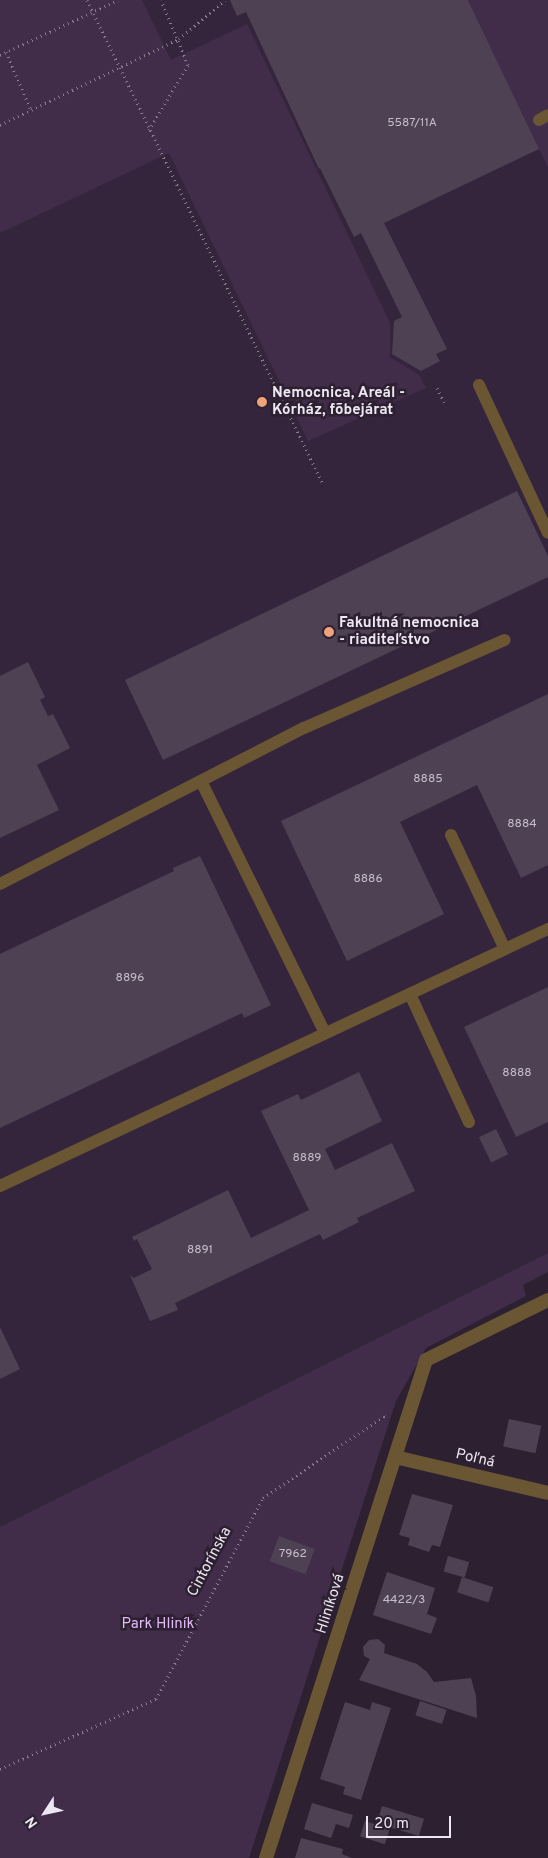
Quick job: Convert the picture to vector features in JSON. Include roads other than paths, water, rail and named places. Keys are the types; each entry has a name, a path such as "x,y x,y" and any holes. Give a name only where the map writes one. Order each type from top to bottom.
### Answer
{"street":[{"name":"Hliníková","path":"266,1858 426,1360 548,1300"},
{"name":"Poľná","path":"395,1457 548,1493"}],"lane":[{"path":"479,385 548,533"},
{"path":"0,884 304,728 504,640"},
{"path":"201,781 325,1034"},
{"path":"451,835 505,950"},
{"path":"0,1186 548,929"},
{"path":"410,994 469,1122"}],"place":[{"name":"Nemocnica, Areál - Kórház, fõbejárat","path":"262,402"},
{"name":"Fakultná nemocnica - riaditeľstvo","path":"329,632"}],"park label":[{"name":"Park Hliník","path":"158,1625"}]}
